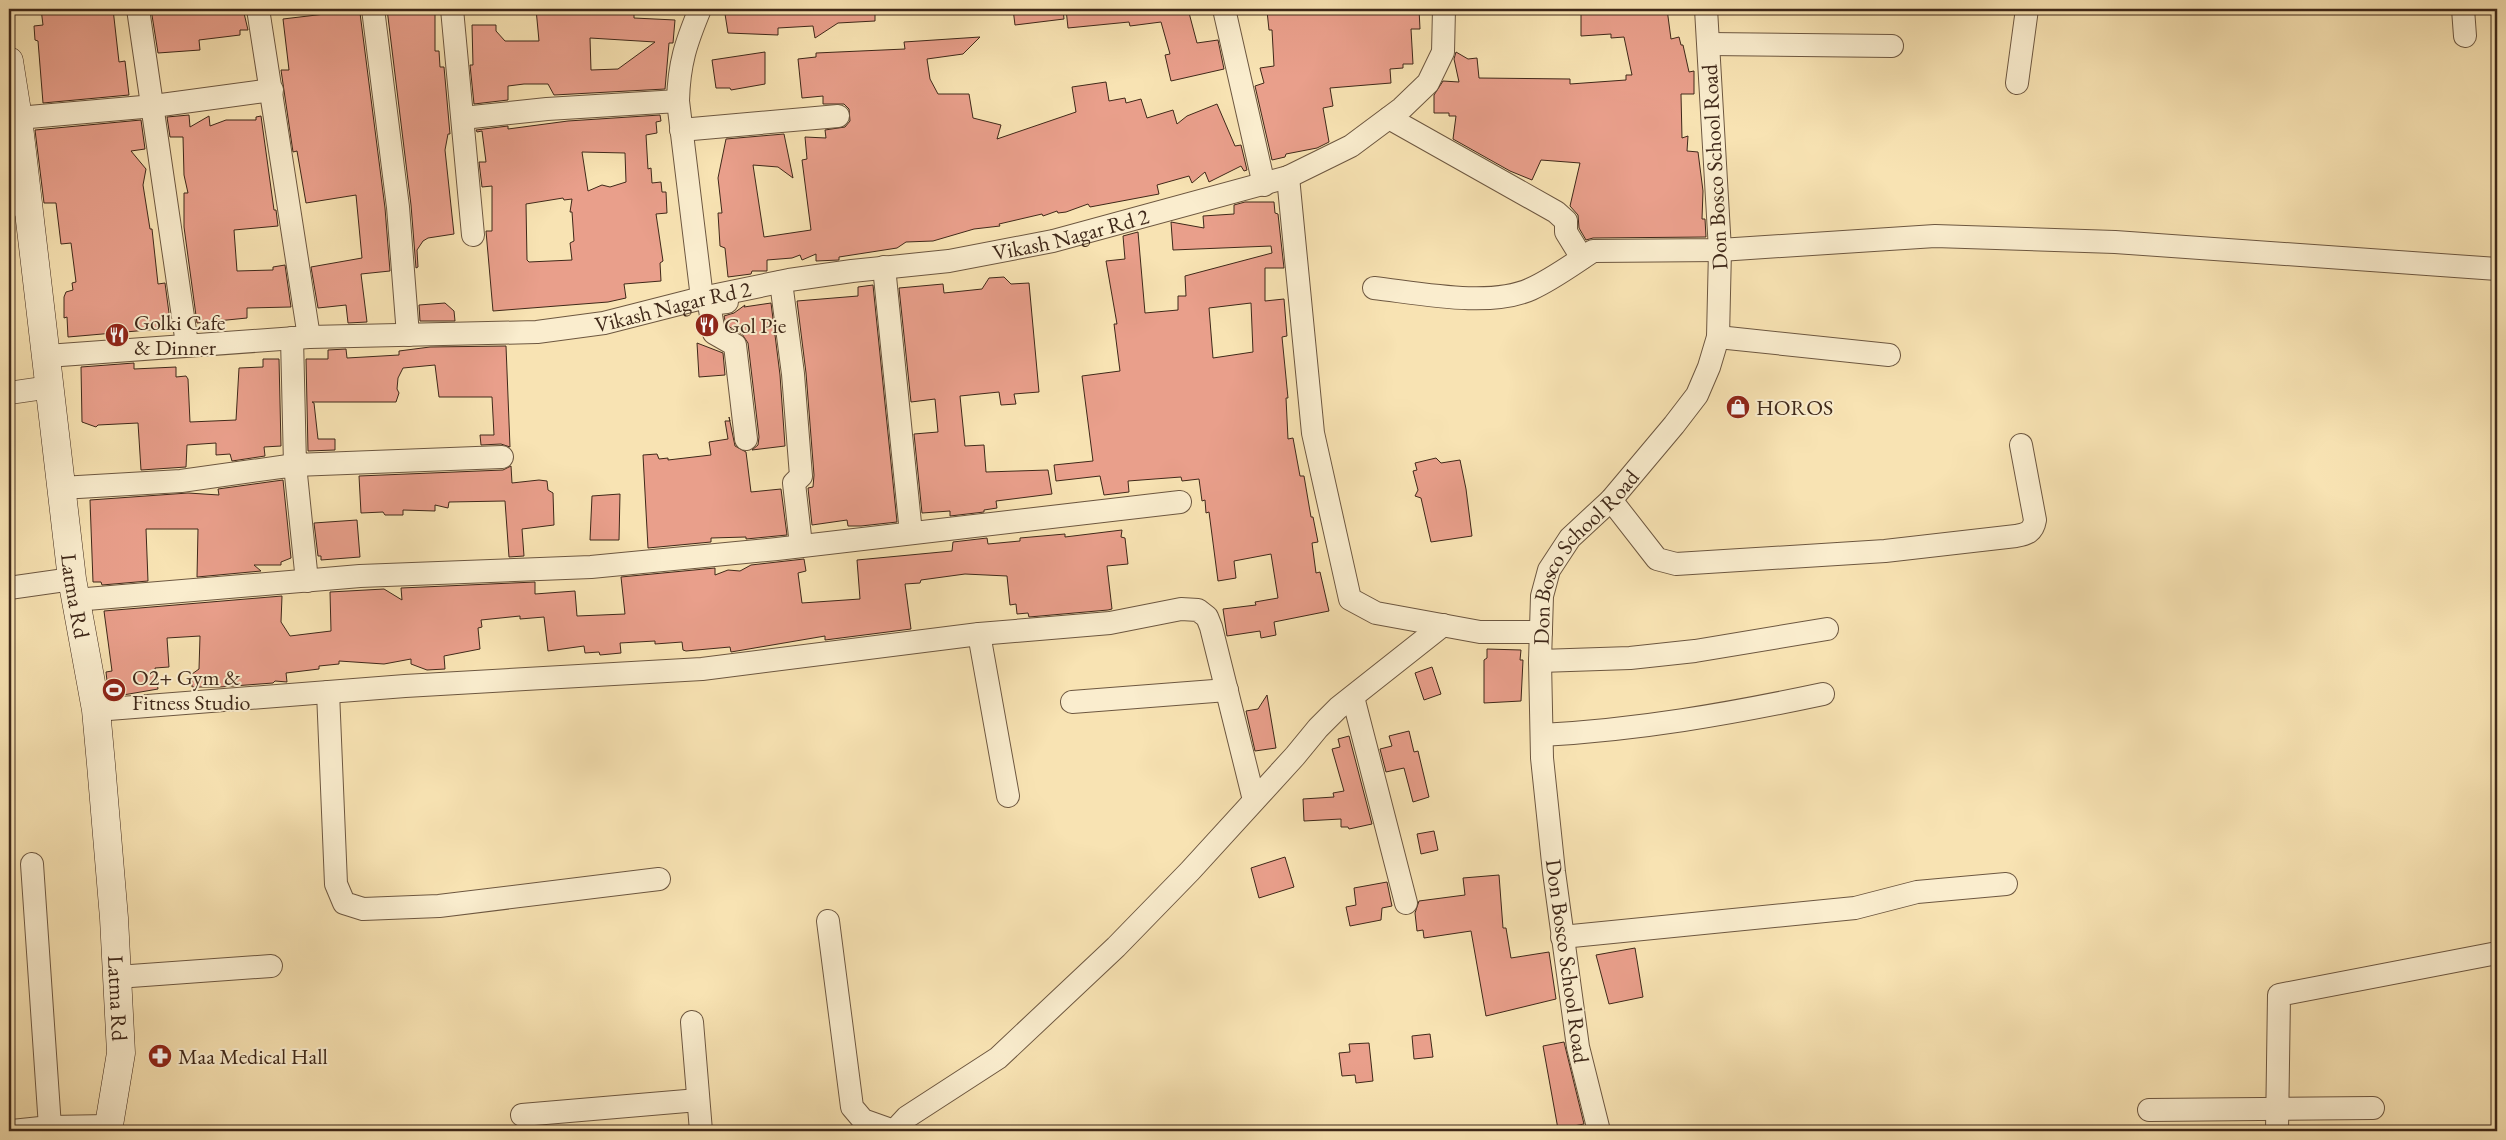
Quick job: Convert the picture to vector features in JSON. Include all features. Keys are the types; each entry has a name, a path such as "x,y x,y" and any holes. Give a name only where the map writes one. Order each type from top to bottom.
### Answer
{"street":[{"path":"138,9 154,106 187,344"},
{"path":"258,9 272,90 300,337 295,466 307,581"},
{"path":"373,9 398,206 408,335"},
{"path":"452,9 473,236"},
{"path":"700,9 683,52 679,73 678,101 702,298"},
{"path":"1224,9 1264,185"},
{"name":"Vikash Nagar Rd 2","path":"47,356 300,337 537,332 604,323 702,298 781,282 884,267 949,261 1054,241 1288,178 1352,146 1389,118 1428,84 1443,52 1444,9"},
{"name":"Don Bosco School Road","path":"1599,1131 1578,1047 1562,936 1542,758 1540,660 1542,596 1549,570 1570,538 1611,500 1697,395 1709,367 1718,337 1720,250 1706,9"},
{"path":"2017,83 2028,9"},
{"path":"2463,9 2465,36"},
{"path":"1709,44 1892,46"},
{"name":"Latma Rd","path":"9,60 18,118 18,204 47,356 73,589 96,710 117,977 121,1053 108,1129"},
{"path":"18,118 154,106 272,90"},
{"path":"463,118 546,109 678,101"},
{"path":"681,130 838,116"},
{"path":"1389,118 1556,212 1566,221 1566,232 1582,258"},
{"path":"1288,178 1313,433 1350,599 1376,613 1480,632 1541,632"},
{"path":"1374,288 1464,299 1514,294 1530,290 1593,251 1720,250 1945,236 2114,242 2497,269"},
{"path":"884,267 911,533"},
{"path":"781,282 793,374 802,476 794,483 801,545"},
{"path":"725,293 727,302 709,304 714,333 735,345 746,439"},
{"path":"1718,337 1889,355"},
{"path":"9,393 50,387"},
{"path":"1611,500 1657,559 1676,564 1885,550 2016,536 2028,534 2034,528 2035,520 2021,445"},
{"path":"61,488 182,481 295,466 502,457"},
{"path":"9,588 73,589 307,581 360,576 591,567 1180,502"},
{"path":"96,710 328,692 702,669 979,634 1110,623 1181,609 1198,610 1207,617 1212,628 1254,800"},
{"path":"828,921 852,1107 863,1120 894,1131 907,1117 998,1058 1116,947 1190,872 1318,728 1353,696 1443,625"},
{"path":"1540,660 1630,658 1695,651 1827,629"},
{"path":"979,634 1008,796"},
{"path":"1072,702 1227,690"},
{"path":"328,692 336,884 344,903 363,909 439,906 659,879"},
{"path":"1542,735 1610,731 1712,717 1823,694"},
{"path":"1353,696 1406,903"},
{"path":"32,864 50,1126"},
{"path":"1562,936 1855,908 1917,892 2006,884"},
{"path":"2277,1131 2279,994 2497,953"},
{"path":"117,977 270,966"},
{"path":"692,1022 701,1131"},
{"path":"522,1115 698,1100"},
{"path":"2149,1110 2374,1108"},
{"path":"12,1131 50,1126 108,1129"}],"building":[{"path":"41,9 113,9 119,62 125,61 129,95 43,103 38,41 35,40 34,26 43,25"},
{"path":"151,9 210,9 210,11 243,9 248,30 240,30 240,35 199,40 200,50 158,53"},
{"path":"324,9 356,9 356,13 360,13 385,208 390,271 361,274 367,322 348,323 346,305 318,308 311,267 362,258 356,195 306,203 297,151 293,152 281,70 289,70 283,19 325,14"},
{"path":"387,9 435,9 435,51 439,51 440,67 444,67 450,134 448,134 445,150 454,234 428,238 423,241 417,250 418,267 416,268 411,205"},
{"path":"536,9 634,9 634,18 675,20 673,43 669,43 665,89 554,95 548,84 524,84 508,86 508,100 474,104 470,65 473,65 472,25 496,25 496,31 505,41 539,41","holes":["590,38 655,42 618,69 591,70"]},
{"path":"763,9 875,9 875,21 838,23 815,38 813,26 778,28 778,35 728,33 725,14"},
{"path":"1013,9 1063,9 1064,19 1015,25"},
{"path":"1066,9 1188,9 1197,43 1218,40 1224,69 1171,81 1165,55 1170,54 1161,22 1130,26 1129,22 1068,28"},
{"path":"1276,9 1380,9 1380,11 1419,9 1420,29 1411,29 1413,64 1403,64 1403,68 1390,69 1391,83 1330,88 1333,106 1323,108 1329,142 1317,148 1286,154 1285,157 1272,160 1255,86 1264,83 1260,68 1274,66 1272,30 1269,30 1267,11"},
{"path":"1581,9 1667,9 1671,39 1679,37 1681,45 1683,45 1689,72 1694,71 1694,94 1681,94 1682,138 1688,136 1687,151 1698,152 1703,191 1702,219 1705,219 1706,237 1593,238 1586,240 1579,228 1578,215 1570,206 1580,163 1541,160 1532,180 1510,171 1453,139 1456,116 1449,116 1449,113 1434,113 1434,95 1443,81 1459,82 1454,59 1456,52 1468,59 1477,58 1479,78 1570,79 1570,84 1626,80 1626,75 1632,75 1624,37 1611,38 1611,34 1581,36"},
{"path":"980,37 963,54 927,59 930,79 938,94 969,94 973,118 1001,125 997,139 1076,112 1072,87 1106,82 1109,101 1125,98 1126,103 1141,99 1147,118 1173,110 1177,124 1187,116 1217,104 1235,146 1241,145 1247,170 1244,171 1241,166 1209,182 1205,172 1192,183 1189,176 1157,185 1159,194 1090,207 1088,204 1066,212 1058,213 1057,211 1043,216 1042,214 999,224 1000,226 974,229 933,241 906,242 897,248 839,257 839,260 816,261 816,254 802,260 800,255 792,258 767,260 767,271 752,271 751,274 728,277 725,248 720,246 718,213 722,213 718,178 726,139 784,134 793,178 778,167 753,165 764,237 811,230 802,160 807,159 805,137 826,138 825,130 845,127 850,121 849,109 844,104 823,104 823,96 802,98 798,59 816,57 816,53 905,49 904,42"},
{"path":"765,52 765,84 731,90 730,88 716,88 712,60"},
{"path":"189,115 190,127 209,116 210,126 226,120 256,120 256,117 261,116 274,210 276,210 278,226 234,230 237,271 273,270 273,267 285,265 291,307 247,308 247,318 197,323 184,227 184,193 188,193 184,175 183,137 170,137 167,117"},
{"path":"660,115 661,121 656,122 657,133 646,135 648,169 651,168 652,183 661,182 662,192 666,192 667,213 656,214 663,261 660,263 661,281 624,284 626,298 608,302 493,311 486,231 492,231 492,186 482,187 479,162 486,162 482,131 477,132 476,130 508,126 508,129 568,121","holes":["582,152 625,153 626,182 610,187 602,185 588,191","563,198 564,200 572,199 570,212 572,212 574,241 570,243 572,260 529,262 527,260 526,204"]},
{"path":"141,120 145,149 131,151 146,169 143,185 150,229 152,229 158,284 165,283 171,328 68,337 67,317 64,318 64,297 66,292 73,290 72,283 76,282 71,243 61,244 56,203 44,203 35,130"},
{"path":"1245,202 1274,202 1275,213 1278,214 1284,268 1265,268 1265,301 1284,299 1287,336 1282,337 1288,398 1286,398 1288,439 1293,438 1300,476 1304,476 1311,517 1313,517 1318,542 1312,543 1316,573 1320,572 1329,611 1274,622 1276,635 1261,638 1260,631 1227,636 1223,609 1256,605 1255,602 1278,598 1271,554 1234,561 1236,578 1218,581 1209,512 1206,513 1205,500 1202,501 1199,479 1182,481 1181,477 1128,481 1129,492 1104,495 1100,476 1056,481 1054,465 1093,461 1082,376 1120,371 1114,324 1117,324 1106,261 1125,259 1123,236 1138,232 1145,313 1178,310 1178,296 1186,296 1185,276 1272,253 1271,246 1173,250 1171,222 1204,228 1203,216 1234,214 1234,205","holes":["1251,303 1253,352 1213,358 1209,308"]},
{"path":"1004,277 1011,284 1029,283 1039,392 1014,394 1016,404 1001,405 999,392 960,396 965,446 984,445 986,472 1048,470 1052,494 996,501 997,508 984,510 984,512 950,516 950,511 922,513 914,434 938,432 935,399 911,402 899,288 943,284 944,293 982,289 989,278"},
{"path":"873,285 897,522 848,526 847,520 812,525 808,488 813,487 814,475 806,373 797,301 858,296 858,287"},
{"path":"445,303 454,311 455,321 420,321 419,305"},
{"path":"771,303 780,375 785,446 752,450 758,445 759,437 748,343 742,334 726,325 724,316 734,313 745,305 744,307"},
{"path":"697,343 723,353 725,375 699,377"},
{"path":"506,346 510,447 501,444 481,445 480,435 494,435 492,397 439,397 435,365 403,368 398,378 397,389 399,393 396,402 312,402 314,403 318,439 335,439 335,450 308,451 306,359 328,359 328,350 346,349 347,358 399,355 399,351 430,347"},
{"path":"263,359 279,359 281,446 264,447 265,456 232,461 230,454 216,455 216,443 187,445 186,467 141,470 138,423 98,425 96,427 82,422 81,367 134,363 134,369 176,367 176,377 186,376 188,379 190,422 236,420 239,368 263,367"},
{"path":"725,421 730,421 735,446 746,452 751,492 781,489 787,535 746,539 746,537 711,538 711,542 648,548 643,455 657,454 659,459 668,458 668,460 711,455 709,442 728,439"},
{"path":"1436,458 1441,463 1460,460 1472,536 1431,542 1421,498 1415,496 1418,490 1413,471 1417,470 1415,463"},
{"path":"511,466 512,483 547,481 548,490 553,493 554,525 522,529 524,556 509,557 505,501 449,502 448,508 435,505 435,511 403,510 403,515 385,515 383,512 361,513 359,476 503,470"},
{"path":"283,480 291,558 281,562 281,565 254,565 261,571 197,577 198,529 146,529 148,581 102,585 101,582 93,582 90,500 188,493 219,495 218,489"},
{"path":"620,494 619,540 590,540 592,496"},
{"path":"357,520 360,557 321,560 321,556 318,556 314,523"},
{"path":"1122,530 1121,537 1125,538 1128,564 1107,566 1112,609 1108,610 1029,617 1028,613 1017,614 1016,604 1010,605 1007,576 965,574 905,584 911,629 825,640 825,636 731,652 730,647 686,651 683,650 682,642 655,644 655,641 620,643 621,653 600,655 599,652 585,653 584,646 548,651 544,617 520,619 520,616 481,620 482,627 478,628 480,649 444,656 445,669 427,670 411,664 411,659 384,664 339,661 339,664 319,666 319,669 286,673 287,682 275,681 273,683 220,687 192,687 192,674 199,669 200,636 167,638 169,667 155,668 158,689 123,695 123,692 109,694 108,690 106,672 112,671 104,611 282,596 281,622 290,636 331,631 330,592 384,589 402,600 401,588 535,582 535,594 575,591 577,616 625,614 621,577 715,568 715,575 728,570 740,571 751,565 804,559 806,571 798,573 802,603 860,599 857,560 952,551 953,542 987,538 988,544 1020,541 1020,538 1065,534 1065,537"},
{"path":"1487,649 1521,650 1520,660 1523,660 1521,701 1484,703 1484,660 1487,658"},
{"path":"1432,667 1441,694 1424,700 1415,673"},
{"path":"1267,695 1276,748 1255,751 1246,711 1258,709"},
{"path":"1409,731 1414,752 1418,751 1429,797 1413,802 1404,768 1386,772 1380,749 1392,746 1389,736"},
{"path":"1349,736 1372,824 1349,829 1348,827 1341,827 1341,819 1304,821 1303,799 1334,797 1333,793 1344,791 1332,749 1340,747 1338,739"},
{"path":"1434,831 1438,850 1421,854 1417,834"},
{"path":"1285,857 1294,887 1259,898 1251,868"},
{"path":"1499,875 1503,928 1506,928 1511,958 1549,952 1556,999 1486,1016 1471,931 1424,938 1423,930 1417,931 1415,913 1419,901 1465,895 1463,878"},
{"path":"1387,882 1392,906 1382,908 1381,920 1350,926 1346,907 1356,905 1354,888"},
{"path":"1635,948 1643,997 1609,1004 1596,955"},
{"path":"1430,1034 1433,1057 1414,1059 1412,1036"},
{"path":"1564,1042 1584,1124 1558,1129 1543,1046"},
{"path":"1369,1043 1373,1081 1356,1083 1355,1075 1342,1076 1339,1053 1350,1052 1349,1044"}],"place":[{"name":"Gol Pie","path":"707,325"},
{"name":"Golki Cafe & Dinner","path":"117,335"},
{"name":"HOROS","path":"1738,407"},
{"name":"O2+ Gym & Fitness Studio","path":"114,690"},
{"name":"Maa Medical Hall","path":"160,1056"}]}
